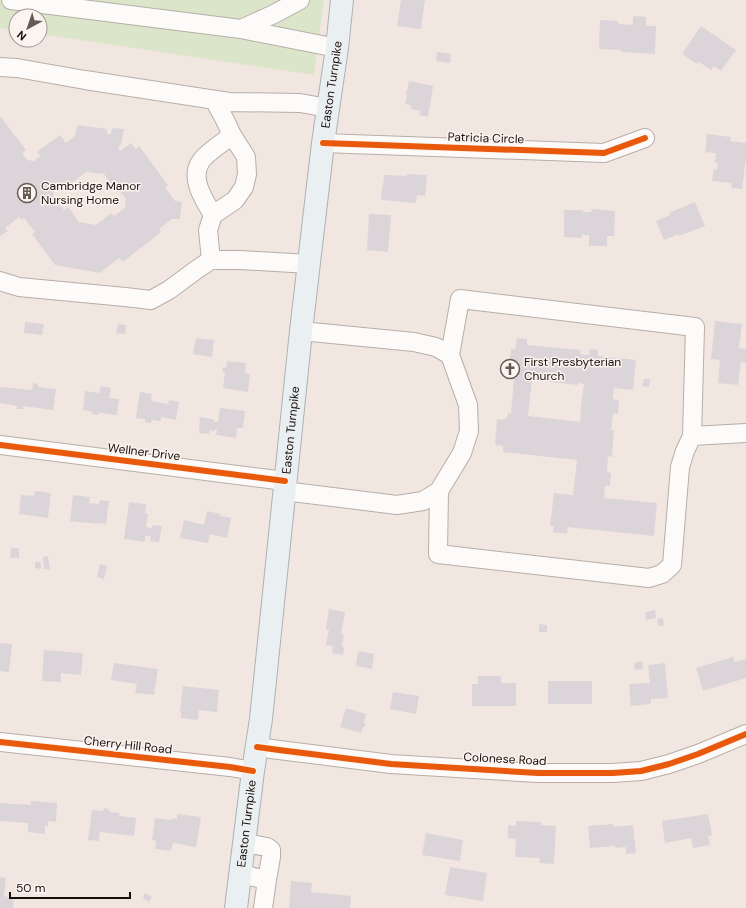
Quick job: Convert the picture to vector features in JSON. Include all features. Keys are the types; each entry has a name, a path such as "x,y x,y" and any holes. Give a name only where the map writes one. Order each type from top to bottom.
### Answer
{"main road":[{"name":"Easton Turnpike","path":"236,908 257,747 301,331 342,0"}],"street":[{"path":"11,0 242,29 337,48"},
{"path":"242,29 300,0"},
{"path":"0,67 17,68 229,102 300,103 328,108"},
{"path":"212,260 208,230 213,215 235,200 244,187 247,174 246,157 232,135 214,100"},
{"path":"213,215 197,186 196,173 200,161 232,135"},
{"name":"Patricia Circle","path":"323,144 604,153 645,138"},
{"path":"0,281 19,287 151,300 169,290 212,260 309,264"},
{"path":"460,299 695,328 692,436 685,450 680,467 672,565 662,574 650,578 438,554 439,491 462,453 468,431 468,405 450,356 460,299"},
{"path":"301,331 414,342 436,347 450,356"},
{"path":"692,436 746,433"},
{"name":"Wellner Drive","path":"0,445 285,486 397,505 423,501 439,491"},
{"name":"Colonese Road","path":"257,747 391,764 538,773 613,773 642,771 668,764 698,754 746,734"},
{"name":"Cherry Hill Road","path":"0,742 230,767 253,771"},
{"path":"244,843 267,847 271,850 272,857 263,908"},
{"path":"240,874 267,880"}],"green space":[{"path":"0,0 324,0 314,75 48,35 48,8 8,8 8,30 0,28"}],"building":[{"path":"401,0 425,0 421,29 397,26"},
{"path":"633,16 646,17 646,26 656,26 655,54 599,49 600,20 618,21 618,24 633,25"},
{"path":"701,26 736,50 721,71 714,66 711,70 699,62 697,64 682,54"},
{"path":"437,52 451,54 450,63 436,61"},
{"path":"409,81 433,86 428,117 419,115 420,111 411,109 411,105 405,104 407,94 405,93 407,91"},
{"name":"Cambridge Manor Nursing Home","path":"0,116 26,150 22,153 27,160 34,161 40,156 37,152 60,135 66,143 75,136 77,125 107,129 107,134 111,134 112,128 124,129 121,145 118,147 120,151 131,143 136,149 139,146 168,185 165,187 175,201 182,202 180,219 172,219 159,229 161,232 123,262 119,258 100,273 55,265 32,234 35,232 24,218 22,220 19,217 5,228 8,231 0,236","holes":["86,172 104,174 116,191 118,189 126,199 125,208 114,216 111,213 96,225 79,222 68,207 64,210 53,196 54,189 61,185 64,189"]},
{"path":"707,134 731,137 730,141 746,143 746,157 742,189 731,188 732,183 712,181 714,169 717,170 718,163 715,163 716,153 705,152"},
{"path":"408,174 427,175 425,196 417,195 416,203 381,200 384,175 406,176"},
{"path":"695,202 705,226 664,240 656,221 670,215 669,213"},
{"path":"592,209 615,211 614,236 607,236 607,246 589,246 589,235 582,235 582,238 564,237 564,210 583,210 583,212 591,212"},
{"path":"369,214 391,215 388,252 367,250"},
{"path":"715,321 742,324 739,348 746,349 746,363 741,362 738,385 718,383 720,360 711,359"},
{"path":"25,322 44,324 42,335 24,333"},
{"path":"118,324 126,325 125,334 116,333"},
{"path":"196,338 214,340 212,357 193,354"},
{"path":"517,338 527,339 527,345 581,350 580,354 589,355 590,349 598,350 598,356 636,360 633,390 614,388 613,399 619,400 618,414 613,413 611,430 614,430 612,457 608,456 607,472 611,473 610,486 605,486 604,498 657,503 654,536 568,527 567,534 553,532 554,526 550,526 554,493 573,495 577,460 503,452 503,446 495,445 497,419 505,420 505,417 508,417 508,413 511,414 514,379 512,379 512,372 509,372 511,349 515,349","holes":["532,380 578,385 578,383 584,384 580,422 528,416"]},
{"path":"227,361 246,363 245,373 250,374 248,392 223,388 225,372 222,371 223,367 226,368"},
{"path":"644,379 650,379 649,387 642,386"},
{"path":"33,383 38,384 38,387 56,389 53,410 23,406 23,409 16,409 17,406 0,403 0,387 32,390"},
{"path":"100,386 111,388 109,398 119,399 117,415 99,413 98,415 91,414 92,412 83,410 85,391 100,393"},
{"path":"140,392 152,394 151,401 168,404 169,400 179,402 176,420 161,417 161,421 152,420 151,423 145,422 145,419 136,418"},
{"path":"220,408 245,411 243,428 237,428 236,438 216,435 217,430 212,432 210,429 209,434 199,433 200,417 212,419 214,422 218,422"},
{"path":"35,491 51,493 48,518 19,514 21,495 34,496"},
{"path":"73,495 90,497 89,503 99,504 100,500 109,501 106,524 70,521"},
{"path":"129,502 146,504 145,513 148,514 146,527 152,528 152,525 162,526 159,542 150,541 151,536 145,536 145,542 124,539"},
{"path":"207,511 231,518 227,538 210,534 207,543 180,538 184,520 204,525"},
{"path":"11,548 19,548 19,558 10,558"},
{"path":"48,556 50,569 44,569 43,557"},
{"path":"35,562 41,563 41,569 35,568"},
{"path":"100,564 107,566 104,579 97,577"},
{"path":"329,609 345,612 341,634 344,635 342,646 344,648 343,655 332,653 333,646 326,645 329,630 326,630"},
{"path":"655,610 656,618 646,620 645,612"},
{"path":"663,618 664,626 658,626 657,619"},
{"path":"539,624 547,625 547,632 539,632"},
{"path":"0,643 12,644 9,672 0,671"},
{"path":"44,650 83,653 81,675 61,673 61,682 42,681"},
{"path":"358,651 374,654 372,669 356,666"},
{"path":"733,657 735,662 746,659 746,678 703,691 696,668"},
{"path":"642,661 643,669 635,670 634,663"},
{"path":"114,663 158,669 154,695 135,693 137,684 111,680"},
{"path":"665,663 668,698 651,699 651,704 631,706 629,684 650,683 648,665"},
{"path":"478,676 501,676 501,683 516,683 516,706 472,706 472,684 478,684"},
{"path":"548,681 592,681 592,704 548,704"},
{"path":"183,686 219,690 217,712 199,710 198,720 181,718 180,712"},
{"path":"393,692 419,696 416,714 390,709"},
{"path":"346,708 366,714 364,722 366,726 363,727 361,733 340,727"},
{"path":"31,801 57,803 56,822 48,821 48,826 45,826 45,834 28,832 28,823 0,821 0,803 31,805"},
{"path":"104,808 109,809 109,812 120,813 119,816 136,818 134,836 100,832 99,841 88,840 92,810 103,811"},
{"path":"177,814 201,817 196,847 173,843 171,851 155,849 156,841 152,840 155,818 171,820 172,818 177,819"},
{"path":"708,814 712,835 708,836 710,845 693,848 691,838 665,843 662,821"},
{"path":"516,821 541,822 541,825 556,826 554,864 539,863 540,858 515,857 516,839 508,838 508,825 516,826"},
{"path":"613,824 614,827 633,825 636,853 626,854 626,847 615,848 615,846 590,848 588,826"},
{"path":"426,833 463,840 460,861 422,855"},
{"path":"450,867 487,873 483,901 445,895"},
{"path":"0,877 6,878 4,896 14,898 13,908 0,908"},
{"path":"291,881 312,883 311,892 351,896 350,908 289,908"},
{"path":"145,893 152,897 149,902 143,898"}],"cycle path":[{"path":"323,143 604,153 645,138"},
{"path":"0,445 285,481"},
{"path":"257,747 391,764 538,773 613,773 641,771 669,764 698,754 746,734"},
{"path":"0,742 230,767 253,771"}],"place":[{"name":"Cambridge Manor Nursing Home","path":"27,193"},
{"name":"First Presbyterian Church","path":"510,369"}]}
